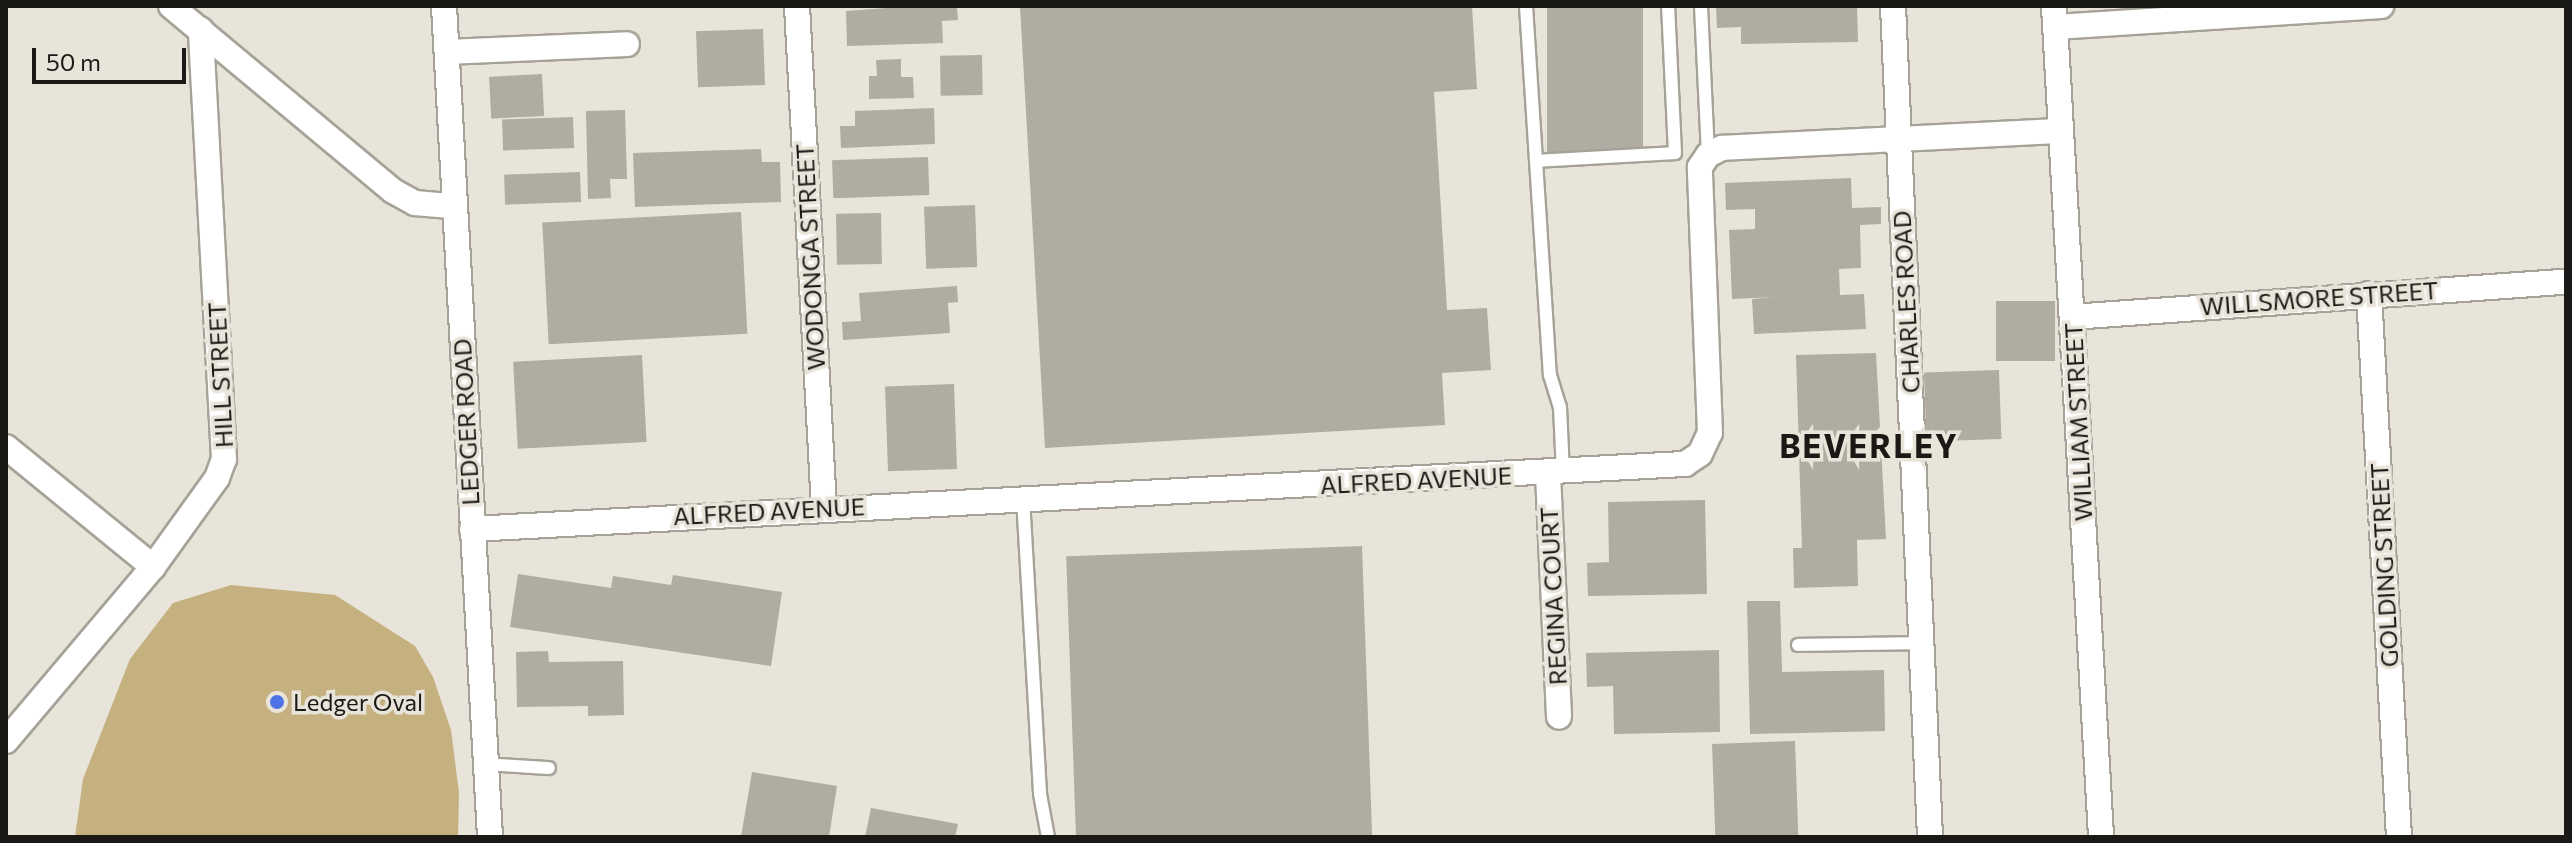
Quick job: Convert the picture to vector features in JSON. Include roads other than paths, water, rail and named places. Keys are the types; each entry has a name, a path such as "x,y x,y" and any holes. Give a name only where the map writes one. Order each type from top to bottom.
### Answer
{"street":[{"path":"171,6 393,191 415,203 453,206"},
{"name":"LEDGER ROAD","path":"444,6 490,837"},
{"name":"WODONGA STREET","path":"797,6 824,507"},
{"name":"CHARLES ROAD","path":"1893,6 1930,837"},
{"path":"2055,16 2381,6"},
{"name":"WILLIAM STREET","path":"2055,16 2101,837"},
{"name":"HILL STREET","path":"6,741 153,567 217,478 224,459 201,30"},
{"path":"447,52 627,44"},
{"path":"1708,155 1722,148 2061,131"},
{"name":"ALFRED AVENUE","path":"472,529 824,507 1555,474 1685,464 1700,454 1710,433 1700,167 1708,155"},
{"name":"WILLSMORE STREET","path":"2072,317 2566,282"},
{"name":"GOLDING STREET","path":"2369,294 2399,837"},
{"path":"6,447 153,567"},
{"name":"REGINA COURT","path":"1555,474 1559,717"}],"lane":[{"path":"1526,6 1550,375 1560,407 1555,474"},
{"path":"1536,161 1675,153 1668,6"},
{"path":"1701,6 1708,155"},
{"path":"1023,498 1040,794 1048,837"},
{"path":"1798,645 1921,643"},
{"path":"485,764 549,768"}],"place":[{"name":"Ledger Oval","path":"277,702"}],"district":[{"name":"BEVERLEY","path":"1869,445"}]}
